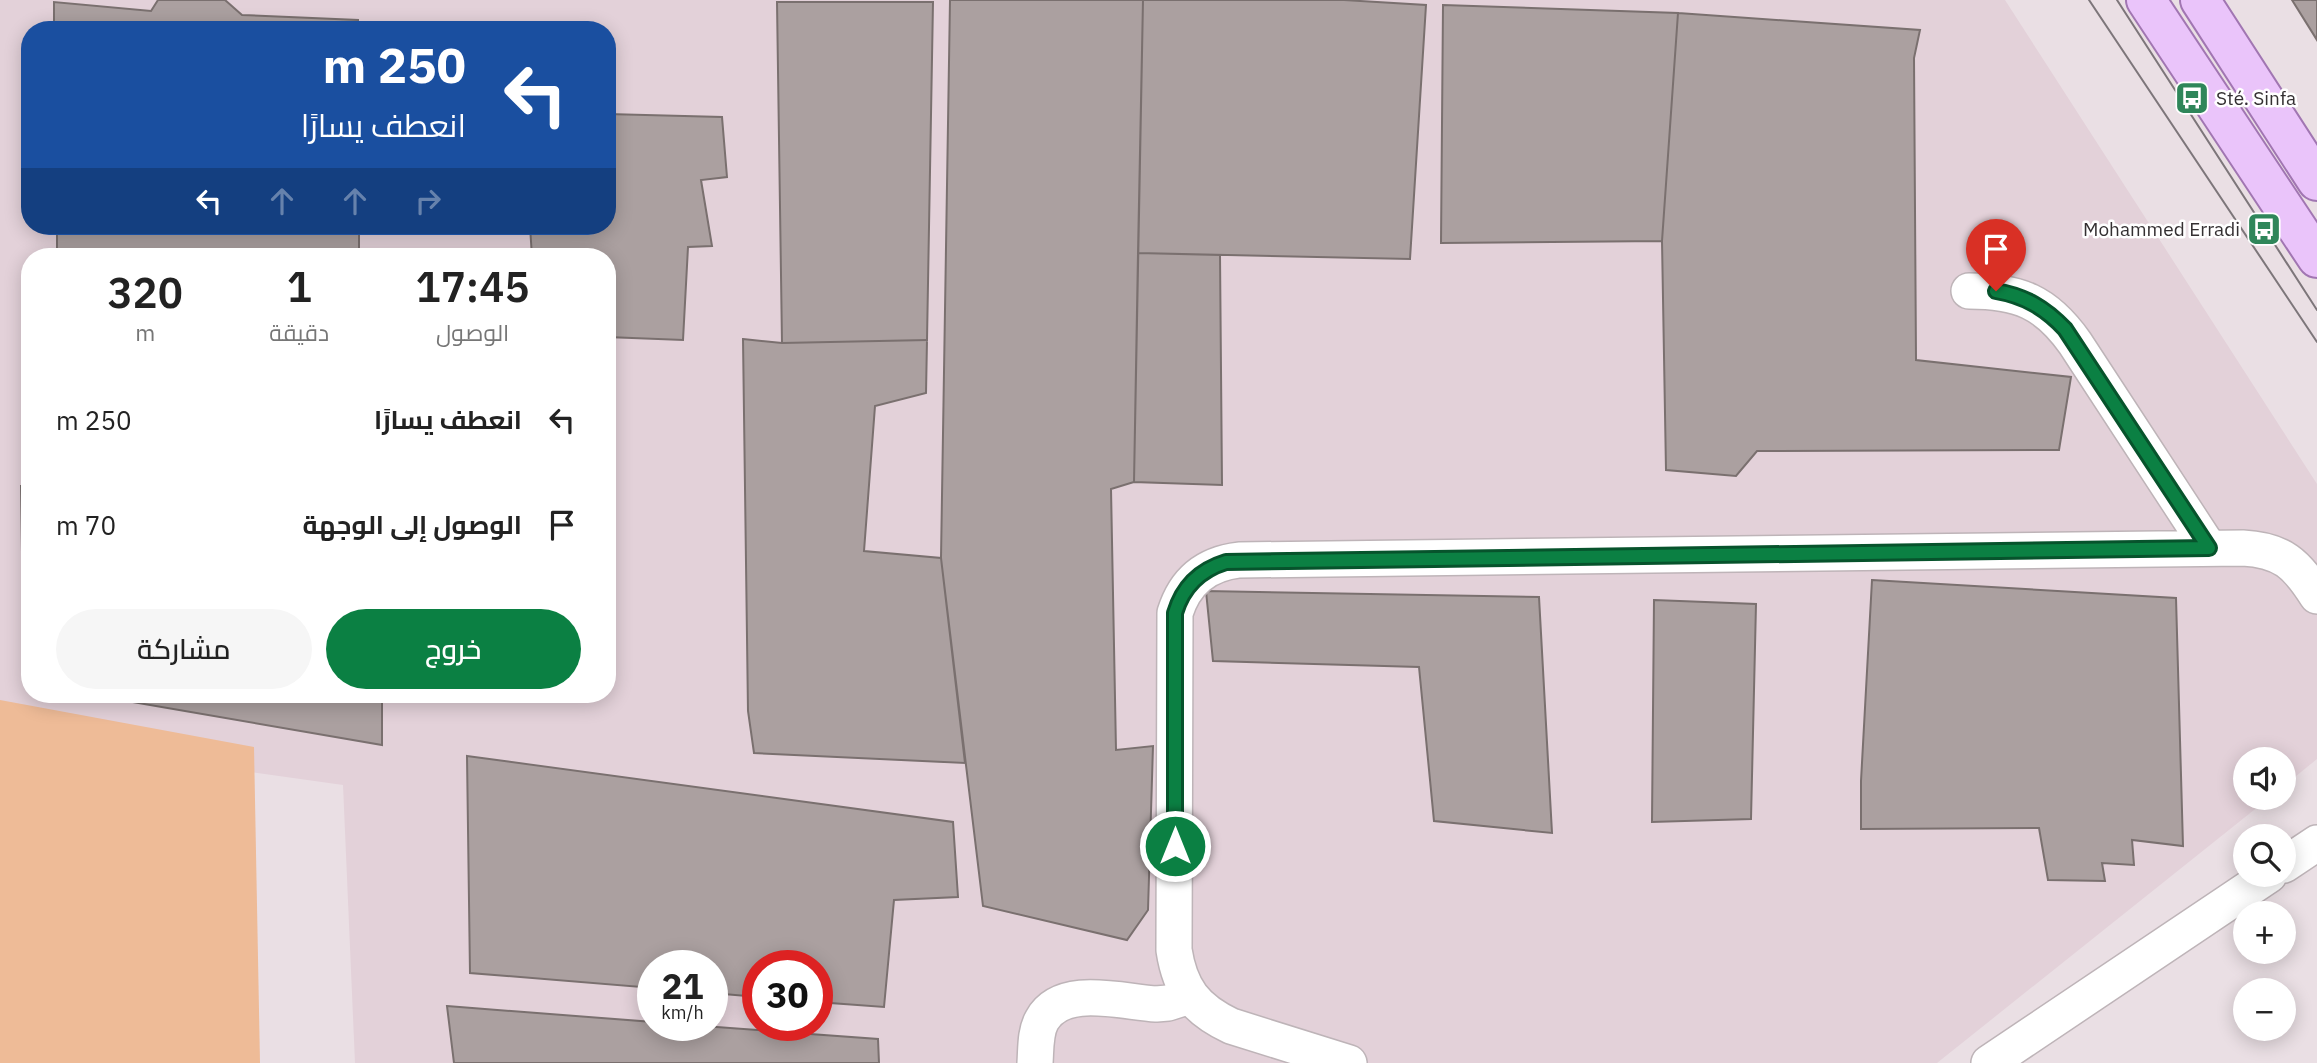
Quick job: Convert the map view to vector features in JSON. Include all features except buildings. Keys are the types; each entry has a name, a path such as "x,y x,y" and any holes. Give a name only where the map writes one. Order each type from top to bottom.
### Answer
{"main road":[{"path":"2146,0 2317,258"},
{"path":"2200,0 2317,181"}],"street":[{"path":"1969,291 1996,291 2027,299 2048,312 2065,329 2209,548"},
{"path":"1349,1063 1215,1019 1201,1009 1182,982 1174,950 1175,613 1179,601 1193,580 1214,566 1239,560 2251,548 2274,552 2288,560 2300,570 2317,596"},
{"path":"2296,857 2317,843"},
{"path":"1989,1063 2251,887"},
{"path":"1035,1063 1038,1029 1042,1020 1055,1005 1065,1000 1084,998 1156,1004 1190,996"}],"shaded area":[{"path":"0,0 2005,0 2317,484 2317,759 2296,776 2296,747 2233,747 2233,810 2254,810 2233,824 2233,827 1937,1063 355,1063 343,785 0,737"},
{"path":"0,700 254,747 260,1063 0,1063"}],"tram line":[{"path":"2089,0 2317,342"},
{"path":"2117,0 2317,310"}],"place":[{"name":"Sté. Sinfa","path":"2192,98"},
{"name":"Mohammed Erradi","path":"2264,229"}],"route":[{"path":"1175,846 1175,613 1179,601 1193,580 1203,572 1226,562 2209,548 2065,329 2042,307 2012,293 1996,291"}]}
